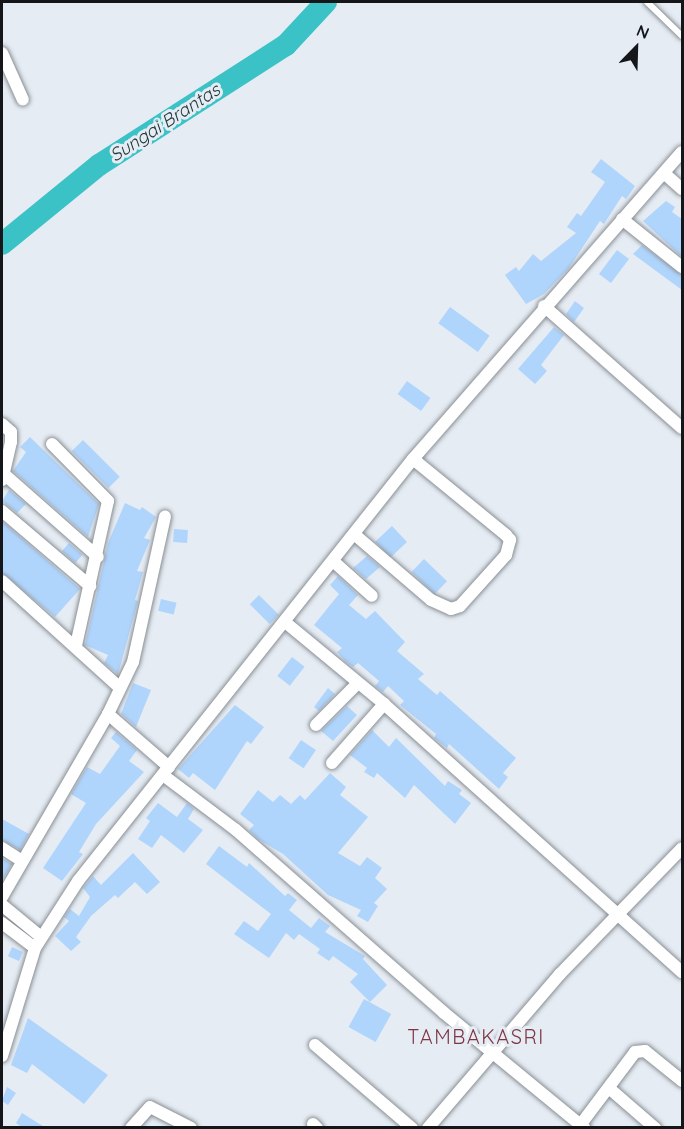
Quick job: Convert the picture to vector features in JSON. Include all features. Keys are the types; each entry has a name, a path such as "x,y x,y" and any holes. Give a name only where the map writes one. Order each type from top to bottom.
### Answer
{"street":[{"path":"2,53 23,100"},
{"path":"2,1056 38,942 78,881 413,459 544,306 682,152"},
{"path":"664,173 682,189"},
{"path":"622,219 682,267"},
{"path":"544,306 682,428"},
{"path":"2,424 11,432 3,477 98,557"},
{"path":"52,444 108,501 98,557 76,645"},
{"path":"354,534 430,600 451,609 460,606 506,555 510,540 506,535 413,459"},
{"path":"2,511 90,586"},
{"path":"2,897 108,714 120,688 144,628 165,516"},
{"path":"333,561 372,596"},
{"path":"2,581 76,645 120,688"},
{"path":"285,622 384,704 617,911 682,972"},
{"path":"316,725 358,683"},
{"path":"332,762 384,704"},
{"path":"108,714 166,771 491,1052 582,1126 640,1050 682,1082"},
{"path":"2,848 22,861"},
{"path":"428,1128 491,1052 617,911 682,848"},
{"path":"2,905 38,942"},
{"path":"2,923 38,942"},
{"path":"315,1045 412,1128"},
{"path":"610,1089 655,1128"},
{"path":"130,1128 150,1107 191,1128"}],"lane":[{"path":"647,2 682,36"}],"building":[{"path":"601,159 635,186 626,199 622,196 604,224 600,221 569,268 544,294 526,304 505,275 516,267 519,271 533,254 541,261 576,233 567,227 577,213 581,216 605,182 591,172"},
{"path":"666,201 675,207 672,212 682,219 682,257 643,221"},
{"path":"642,245 682,275 682,290 633,254"},
{"path":"617,250 629,259 611,283 599,274"},
{"path":"575,301 584,308 574,322 566,314"},
{"path":"450,307 490,336 478,352 438,323"},
{"path":"554,327 564,335 541,365 547,371 535,384 518,369"},
{"path":"407,381 430,398 421,411 398,394"},
{"path":"30,437 99,504 88,537 13,471 26,452 20,447"},
{"path":"83,440 120,477 108,488 72,451"},
{"path":"9,490 26,504 17,513 2,501"},
{"path":"125,503 140,510 142,507 156,517 144,538 150,540 137,571 143,572 135,600 138,601 118,674 104,663 108,655 85,645 108,543"},
{"path":"2,521 80,589 55,617 2,573"},
{"path":"392,526 407,542 390,558 375,542"},
{"path":"174,529 188,530 187,543 173,542"},
{"path":"69,543 83,555 75,563 62,551"},
{"path":"367,556 380,567 366,579 353,568"},
{"path":"424,559 447,581 435,594 411,572"},
{"path":"338,576 358,595 349,605 366,619 375,611 405,642 397,651 424,674 418,679 437,695 440,691 516,758 503,773 508,777 499,789 449,744 447,748 434,738 436,734 400,705 404,701 388,686 383,692 375,686 379,681 358,663 353,667 346,662 337,652 342,648 314,625 339,594 330,585"},
{"path":"259,595 279,615 270,624 250,604"},
{"path":"161,599 177,603 174,615 158,611"},
{"path":"292,657 305,667 290,686 277,676"},
{"path":"133,683 151,690 136,727 121,714"},
{"path":"328,688 335,694 319,711 314,707"},
{"path":"235,705 264,727 251,744 247,741 215,790 193,773 189,778 178,769"},
{"path":"347,706 357,715 333,741 321,731"},
{"path":"372,730 389,747 396,738 445,786 448,781 462,790 459,794 471,803 455,824 414,785 405,798 377,773 374,778 364,772 367,768 350,755"},
{"path":"116,732 137,750 129,761 144,772 96,824 79,852 83,854 62,881 43,868 86,803 71,794 87,767 100,774 120,746 111,738"},
{"path":"301,740 316,750 304,768 289,758"},
{"path":"330,773 346,787 340,795 368,817 338,853 360,866 367,857 382,868 375,878 387,889 374,903 378,906 368,922 357,916 361,910 328,895 283,854 258,839 249,830 254,825 240,814 258,790 273,802 280,795 291,804 300,795 305,800"},
{"path":"158,803 177,817 187,803 194,809 188,819 203,830 184,853 161,835 152,848 138,839 150,821 146,818"},
{"path":"2,819 29,834 20,850 2,840"},
{"path":"219,846 247,867 249,863 285,896 288,893 297,900 289,910 311,928 319,918 330,926 325,932 365,956 363,959 387,985 370,1002 350,982 358,974 333,956 329,961 317,953 320,949 299,934 294,940 286,933 269,958 234,934 244,921 258,931 271,914 206,864"},
{"path":"133,853 160,882 147,894 135,882 118,898 115,895 91,916 76,937 81,942 71,951 55,936 69,921 64,917 70,909 79,916 90,897 83,888 93,876 101,885"},
{"path":"2,858 12,864 2,881"},
{"path":"12,947 23,952 19,961 8,956"},
{"path":"364,999 391,1014 376,1042 348,1027"},
{"path":"28,1018 108,1075 84,1104 32,1064 27,1073 11,1065"},
{"path":"7,1087 16,1093 8,1105 2,1101"},
{"path":"22,1113 46,1128 23,1128 16,1123"}],"waterway":[{"name":"Sungai Brantas","path":"2,244 99,165 286,45 326,2"}],"district":[{"name":"TAMBAKASRI","path":"476,1036"}]}
